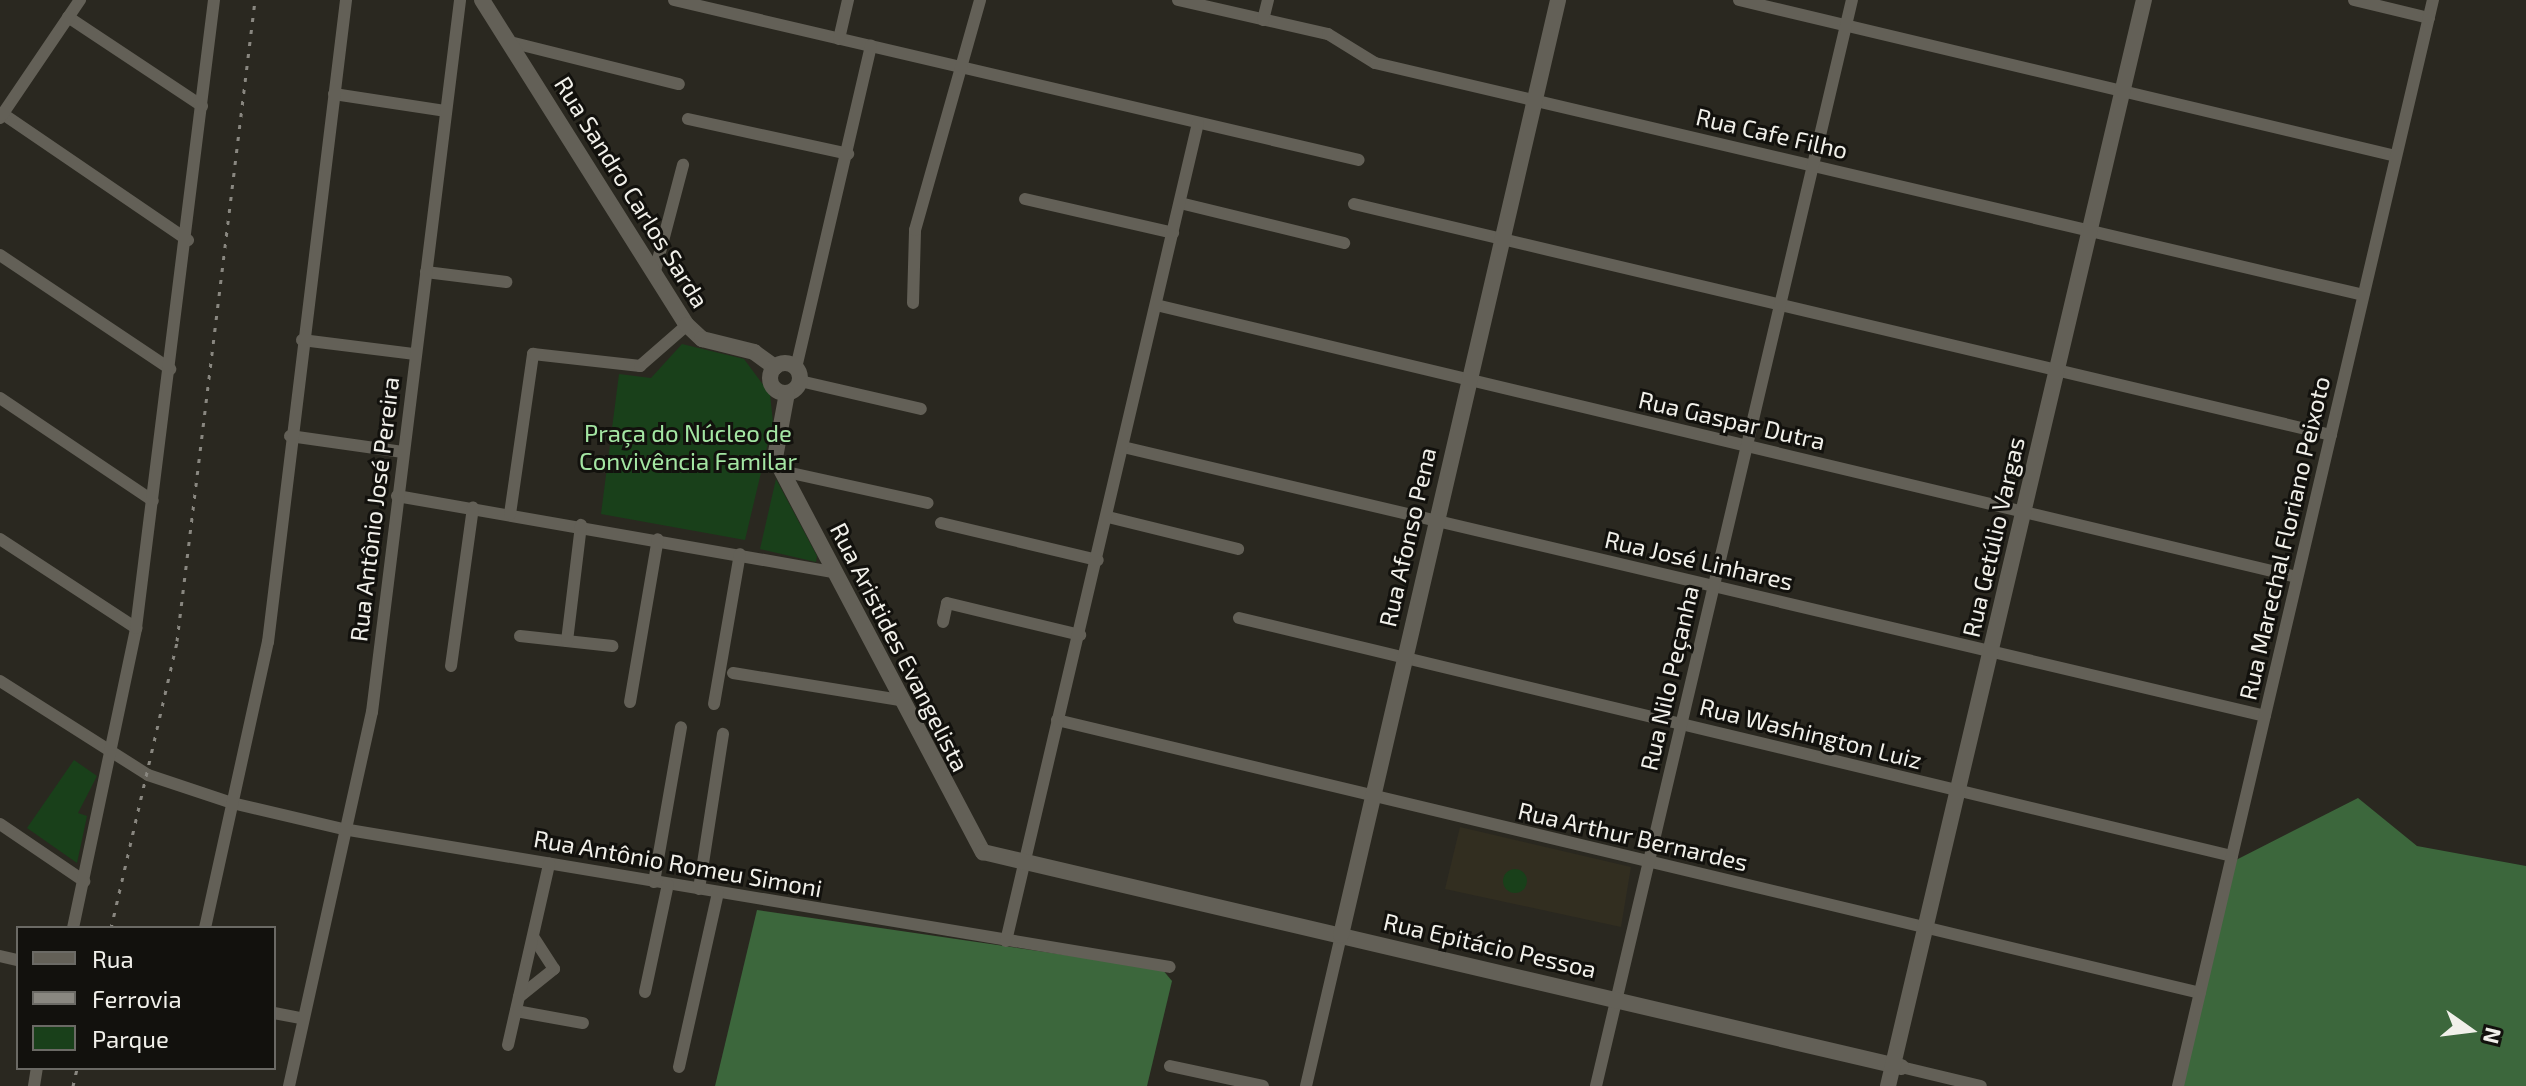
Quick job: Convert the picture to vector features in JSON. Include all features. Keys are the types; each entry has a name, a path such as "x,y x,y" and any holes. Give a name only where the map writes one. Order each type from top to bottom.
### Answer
{"street":[{"path":"80,0 1,116 188,240"},
{"path":"73,926 113,757 136,628 188,240 214,0"},
{"path":"205,926 268,642 290,436 346,0"},
{"name":"Rua Antônio José Pereira","path":"289,1086 300,1018 372,712 460,0"},
{"name":"Rua Sandro Carlos Sarda","path":"482,0 687,325 702,339 754,352 775,367"},
{"path":"674,0 1359,160"},
{"path":"839,39 848,0"},
{"path":"913,303 915,230 964,68 980,0"},
{"name":"Rua Cafe Filho","path":"1178,0 1328,34 1375,63 2363,295"},
{"path":"1263,20 1268,0"},
{"name":"Rua Afonso Pena","path":"1306,1086 1558,0"},
{"path":"1739,0 2396,156"},
{"name":"Rua Nilo Peçanha","path":"1596,1086 1852,0"},
{"name":"Rua Getúlio Vargas","path":"1888,1086 1897,1066 1925,929 2144,0"},
{"path":"2354,0 2429,18"},
{"name":"Rua Marechal Floriano Peixoto","path":"2178,1086 2433,0"},
{"path":"68,17 202,106"},
{"path":"510,42 679,84"},
{"path":"871,46 798,375 787,393 778,464 928,503"},
{"path":"334,94 445,111"},
{"path":"688,119 848,154"},
{"path":"1006,941 1027,863 1057,720 1098,560 1198,123"},
{"path":"655,271 683,165"},
{"path":"1025,199 1173,233"},
{"path":"1180,203 1344,243"},
{"path":"1354,204 2331,435"},
{"path":"0,255 170,369"},
{"path":"426,272 506,282"},
{"name":"Rua Gaspar Dutra","path":"1156,305 2297,577"},
{"path":"510,514 533,354 640,366 687,325"},
{"path":"302,340 415,354"},
{"path":"787,393 771,385 775,367 921,409"},
{"path":"0,398 153,501"},
{"path":"290,436 403,452"},
{"name":"Rua José Linhares","path":"1123,447 2265,716"},
{"name":"Rua Aristides Evangelista","path":"778,464 900,700 988,855"},
{"path":"397,496 581,525 834,572"},
{"path":"451,666 473,508"},
{"path":"1108,517 1238,549"},
{"path":"941,523 1098,560"},
{"path":"567,641 581,525"},
{"path":"630,702 658,539"},
{"path":"0,540 136,628"},
{"path":"714,704 740,554"},
{"path":"943,622 947,603 1080,635"},
{"name":"Rua Washington Luiz","path":"1239,618 2232,856"},
{"path":"520,636 612,646"},
{"path":"733,673 900,700"},
{"name":"Rua Antônio Romeu Simoni","path":"0,681 113,757 181,789 232,803 343,829 1170,967"},
{"name":"Rua Arthur Bernardes","path":"1057,720 2200,993"},
{"path":"645,992 681,727"},
{"path":"699,889 723,734"},
{"path":"0,824 84,881"},
{"name":"Rua Epitácio Pessoa","path":"988,855 1981,1086"},
{"path":"508,1045 549,864"},
{"path":"679,1067 718,893"},
{"path":"519,997 554,969 533,937"},
{"path":"516,1011 583,1023"},
{"path":"276,1013 300,1018"},
{"path":"1170,1066 1263,1086"}],"shaded area":[{"path":"1460,827 1631,867 1621,927 1445,889"}],"green space":[{"name":"Praça do Núcleo de Convivência Familar","path":"682,344 744,359 770,394 773,422 745,540 601,514 619,374 651,378"},
{"path":"776,479 817,556 816,562 760,549"},
{"path":"74,760 97,776 78,813 87,816 77,863 27,828"},
{"path":"2358,798 2417,846 2526,866 2526,1086 2178,1086 2234,861"},
{"path":"1515,869 1526,876 1527,881 1520,892 1515,893 1504,886 1503,881 1510,870"},
{"path":"757,910 1162,969 1172,981 1147,1086 715,1086"}],"railway":[{"path":"111,926 177,641 255,0"},
{"path":"73,1086 77,1070"}]}
